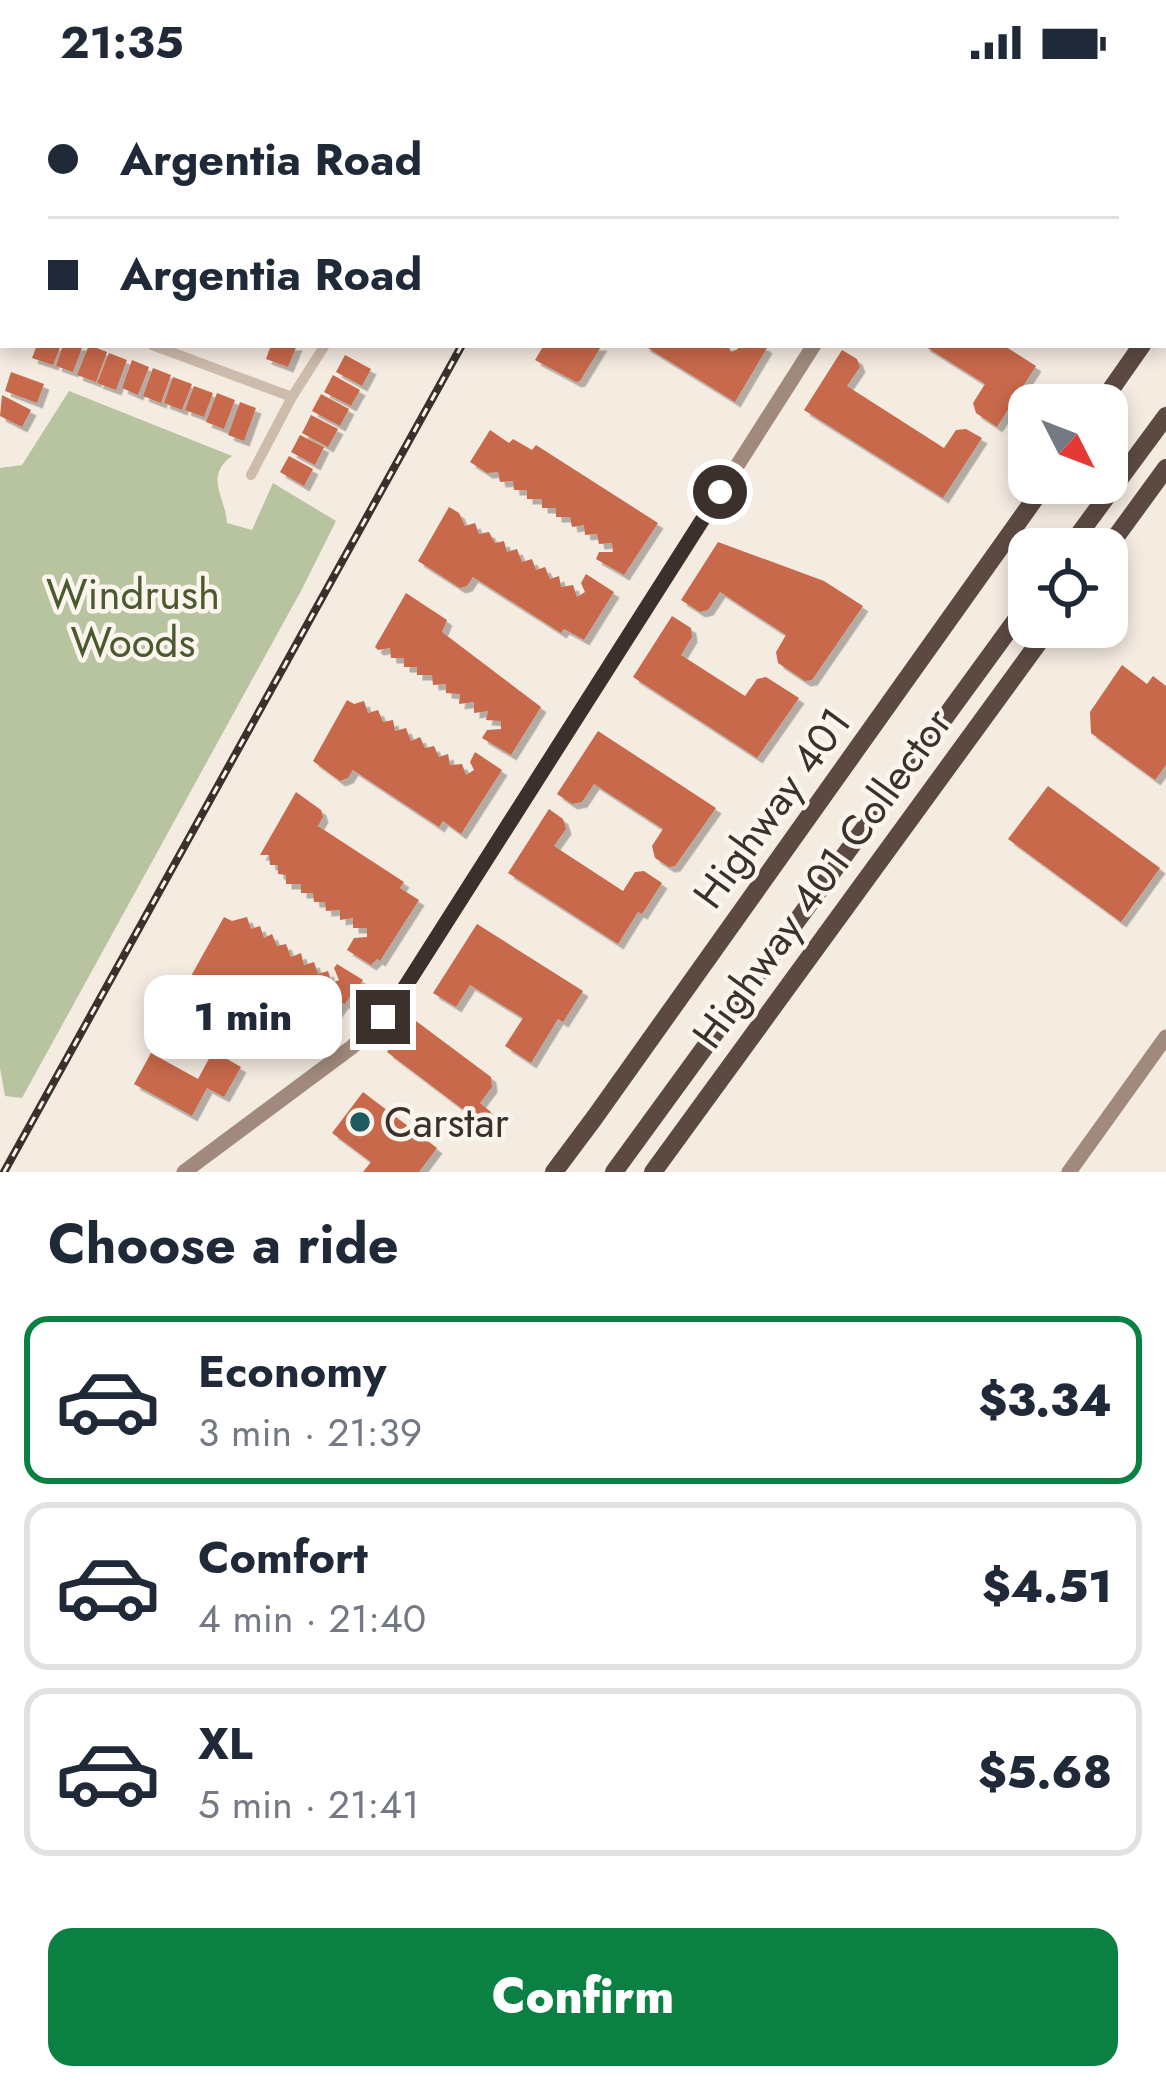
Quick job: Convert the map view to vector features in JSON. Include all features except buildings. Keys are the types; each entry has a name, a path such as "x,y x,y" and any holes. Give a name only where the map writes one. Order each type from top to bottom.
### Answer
{"highway":[{"path":"1115,384 1140,348"},
{"path":"1083,528 1166,416"},
{"path":"1122,528 1166,468"},
{"name":"Highway 401","path":"554,1172 1031,504"},
{"path":"614,1172 1008,631"},
{"name":"Highway 401 Collector","path":"653,1172 1035,648"}],"street":[{"path":"160,348 292,397"},
{"path":"250,475 323,348"},
{"path":"184,1172 352,1047 400,995 812,348"},
{"path":"1069,1172 1166,1037"}],"green space":[{"name":"Windrush Woods","path":"69,391 232,456 218,479 227,523 252,530 273,483 336,521 22,1098 5,1096 0,1068 0,468 22,465"}],"railway":[{"path":"4,1172 460,348"}],"place":[{"name":"Carstar","path":"360,1122"}],"route":[{"path":"383,1017 720,492"}]}
